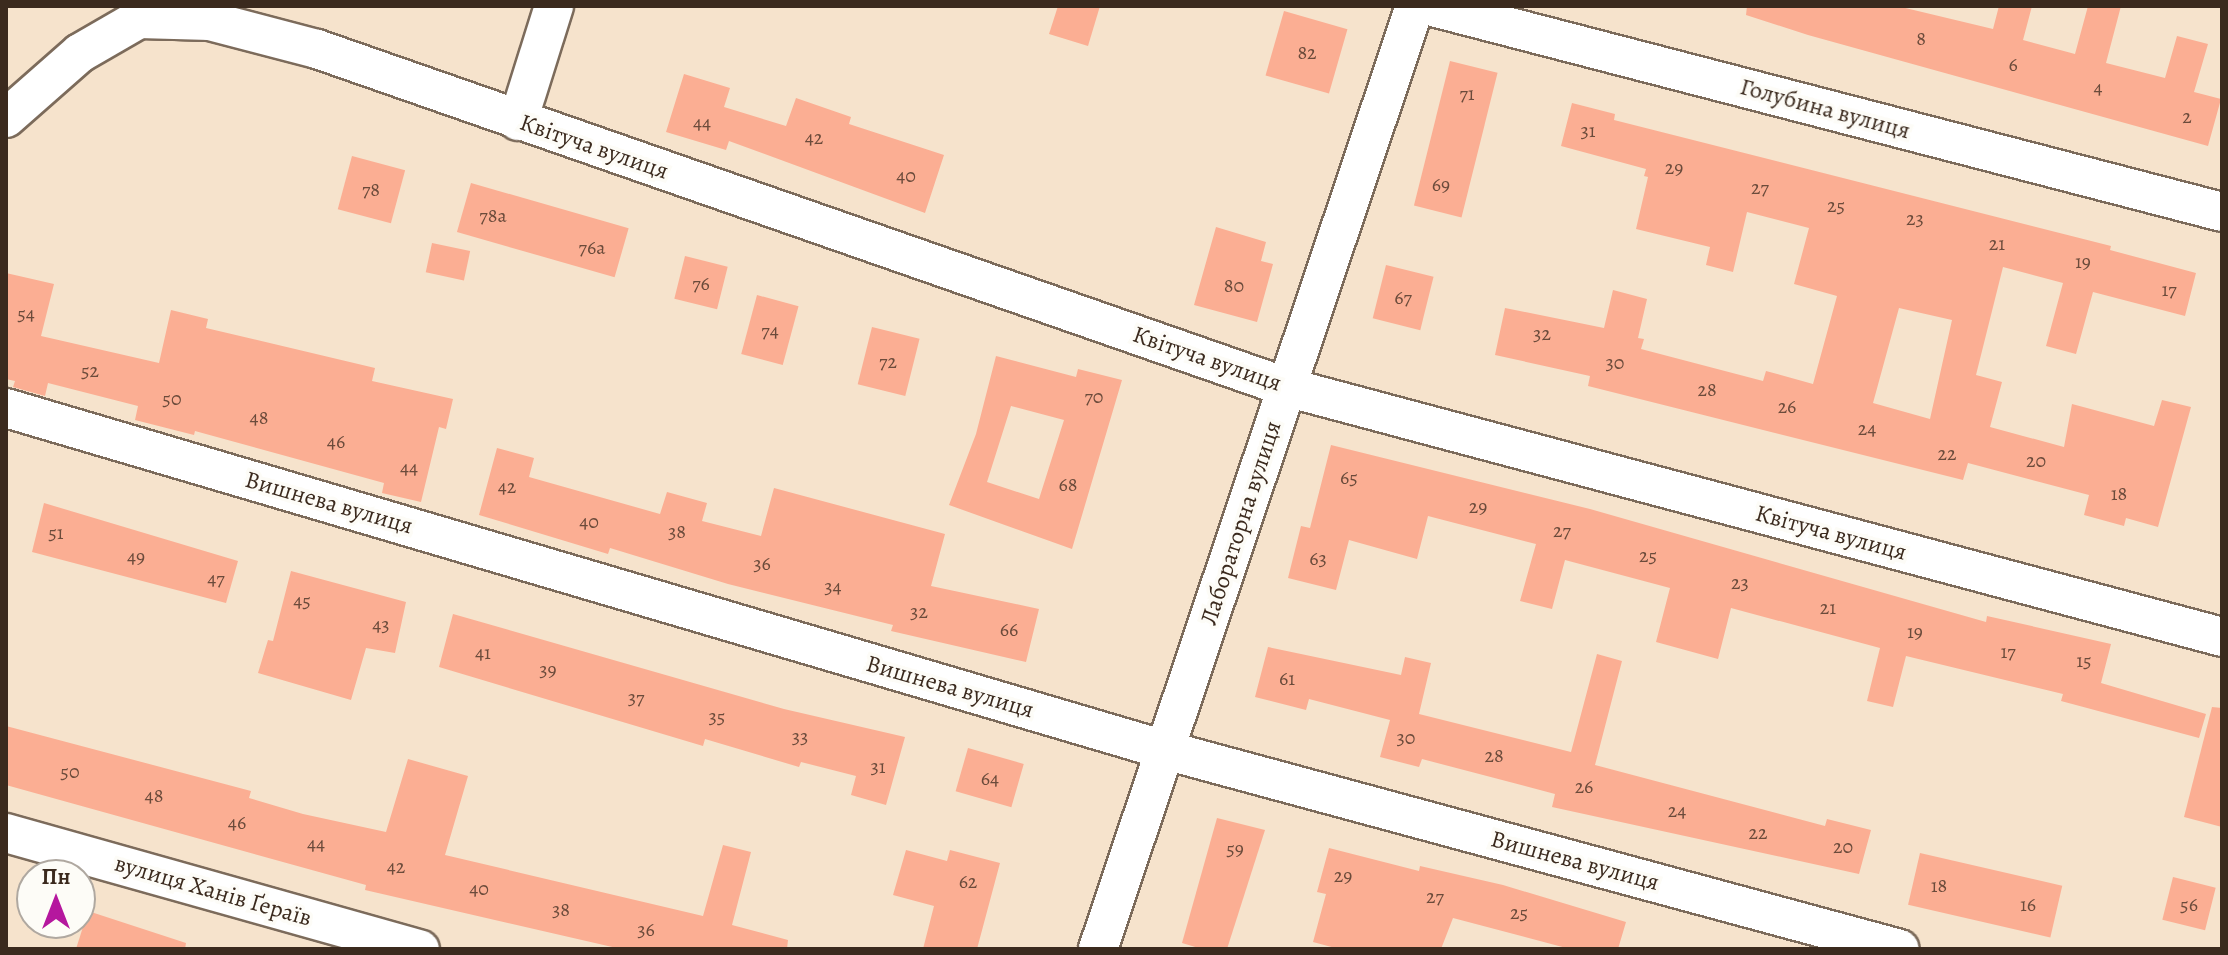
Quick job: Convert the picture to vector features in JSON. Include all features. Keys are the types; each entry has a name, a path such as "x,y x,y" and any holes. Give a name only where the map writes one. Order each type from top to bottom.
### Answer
{"street":[{"path":"518,121 554,6"},
{"name":"Лабораторна вулиця","path":"1098,949 1415,6"},
{"name":"Голубина вулиця","path":"1429,6 2222,212"},
{"name":"Квітуча вулиця","path":"6,118 80,53 139,19 210,21 317,49 1286,387 2222,637"},
{"name":"Вишнева вулиця","path":"6,408 1165,750 1900,949"},
{"name":"вулиця Ханів Ґераїв","path":"6,833 420,949"}],"building":[{"path":"1058,6 1100,6 1088,46 1049,34"},
{"path":"1747,6 1897,6 1993,29 1999,6 2032,6 2023,40 2075,54 2088,6 2121,6 2106,63 2165,78 2177,36 2208,44 2194,92 2221,99 2208,146 1808,35 1746,15"},
{"path":"1284,11 1347,29 1329,94 1266,75"},
{"path":"1450,61 1498,73 1461,217 1414,206"},
{"path":"684,74 730,88 724,107 786,126 796,98 851,117 849,124 944,155 925,213 729,141 726,150 666,132"},
{"path":"1572,103 1615,114 1614,120 2111,246 2110,250 2196,273 2185,316 2093,292 2076,354 2046,346 2063,283 2003,267 1976,375 2002,382 1990,427 2064,447 2072,404 2154,426 2162,400 2191,407 2158,527 2126,518 2124,526 2084,515 2089,495 1968,463 1963,480 1588,386 1590,376 1495,355 1505,308 1604,328 1613,290 1647,299 1638,338 1644,339 1641,349 1763,381 1766,371 1813,384 1837,296 1794,284 1809,228 1747,212 1733,272 1706,265 1710,247 1636,229 1648,177 1644,176 1646,169 1561,146","holes":["1899,308 1952,320 1930,419 1873,403"]},
{"path":"352,156 405,170 391,223 338,209"},
{"path":"471,183 629,228 615,277 457,232"},
{"path":"1216,227 1266,242 1261,261 1273,264 1257,322 1194,305"},
{"path":"432,243 470,251 464,280 426,272"},
{"path":"685,256 728,267 717,309 674,299"},
{"path":"1386,265 1434,277 1420,330 1373,318"},
{"path":"6,273 54,284 41,336 159,363 171,310 208,319 206,328 375,368 372,381 453,399 446,429 439,427 421,502 382,493 384,483 195,431 194,435 135,420 138,406 48,383 45,396 13,387 15,381 6,379"},
{"path":"757,295 799,306 783,365 741,354"},
{"path":"872,327 920,339 905,396 858,384"},
{"path":"996,356 1076,377 1078,369 1122,380 1072,549 949,505 976,434","holes":["1011,406 1064,420 1039,499 987,482"]},
{"path":"1331,445 1590,509 1986,622 1987,616 2111,644 2101,683 2206,714 2199,738 2061,701 2063,694 1906,656 1893,707 1867,701 1880,648 1731,608 1718,659 1656,642 1670,588 1565,560 1552,609 1520,601 1536,544 1428,516 1417,559 1349,540 1336,590 1288,578 1301,526 1310,528"},
{"path":"497,448 534,458 529,477 660,514 667,492 707,503 702,521 761,536 774,488 945,534 931,586 1039,609 1026,662 891,631 893,625 728,584 610,548 608,554 479,515"},
{"path":"44,503 238,561 226,603 32,552"},
{"path":"291,571 406,602 395,653 366,648 351,700 258,673 268,640 273,641"},
{"path":"453,614 784,709 905,737 886,805 851,795 856,776 801,762 799,767 705,739 703,746 439,667"},
{"path":"1268,647 1401,675 1405,657 1431,663 1419,714 1571,752 1597,654 1622,661 1595,765 1825,826 1827,819 1871,830 1859,874 1552,807 1555,794 1422,759 1419,767 1380,757 1390,720 1309,699 1306,710 1255,697"},
{"path":"2212,707 2222,708 2222,827 2184,817"},
{"path":"6,726 251,791 249,798 303,814 386,832 408,759 468,776 445,855 703,916 723,845 751,852 732,925 788,940 787,949 621,949 365,890 366,885 6,785"},
{"path":"968,748 1024,764 1011,807 956,791"},
{"path":"1217,818 1265,830 1227,949 1202,949 1182,943"},
{"path":"1329,848 1419,871 1420,866 1503,885 1626,922 1618,949 1570,949 1453,918 1441,949 1339,949 1313,942 1326,894 1317,892"},
{"path":"906,850 947,861 950,850 1000,863 977,949 923,949 934,906 893,895"},
{"path":"1920,853 2062,886 2050,937 1908,905"},
{"path":"2173,877 2216,888 2205,930 2162,920"},
{"path":"96,914 186,943 185,949 76,949 79,939 96,939"}]}
